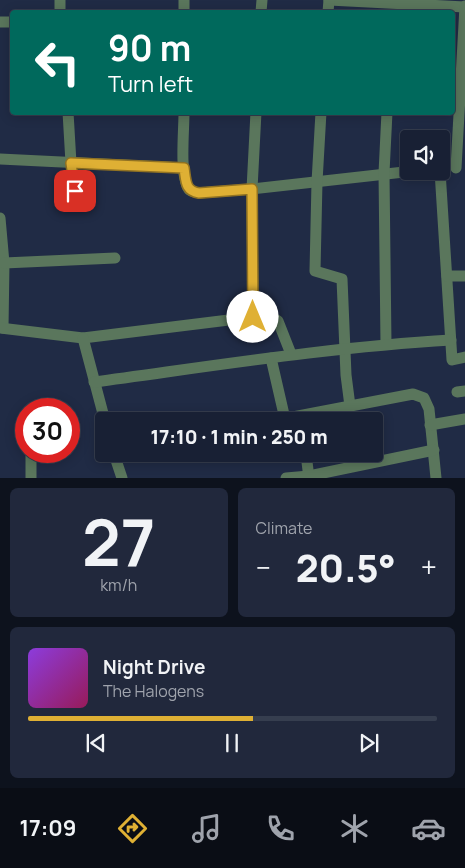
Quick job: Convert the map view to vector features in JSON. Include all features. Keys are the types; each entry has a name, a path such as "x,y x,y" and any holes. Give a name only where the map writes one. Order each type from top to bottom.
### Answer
{"street":[{"path":"329,0 392,5 465,6 460,168"},
{"path":"68,115 71,163 77,204"},
{"path":"184,115 184,168 187,187 192,192 252,189 400,172"},
{"path":"253,317 252,189 256,115"},
{"path":"321,115 316,182 315,272 342,279 344,348 350,406"},
{"path":"386,344 384,173 387,115"},
{"path":"0,159 184,168"},
{"path":"442,180 452,360 465,357"},
{"path":"0,218 4,263 2,328 83,338 270,316 278,321 291,354"},
{"path":"4,263 114,258"},
{"path":"447,276 465,276"},
{"path":"83,338 102,412"},
{"path":"94,382 291,354 386,344 451,340"},
{"path":"271,358 283,412"},
{"path":"328,412 413,394 424,398 428,409 436,478"},
{"path":"430,424 465,419"},
{"path":"286,478 309,477 434,450"},
{"path":"117,462 122,478"},
{"path":"307,462 309,477"},
{"path":"31,463 31,478"}],"route":[{"path":"75,191 71,163 184,168 187,187 192,192 252,189 253,317"}]}
